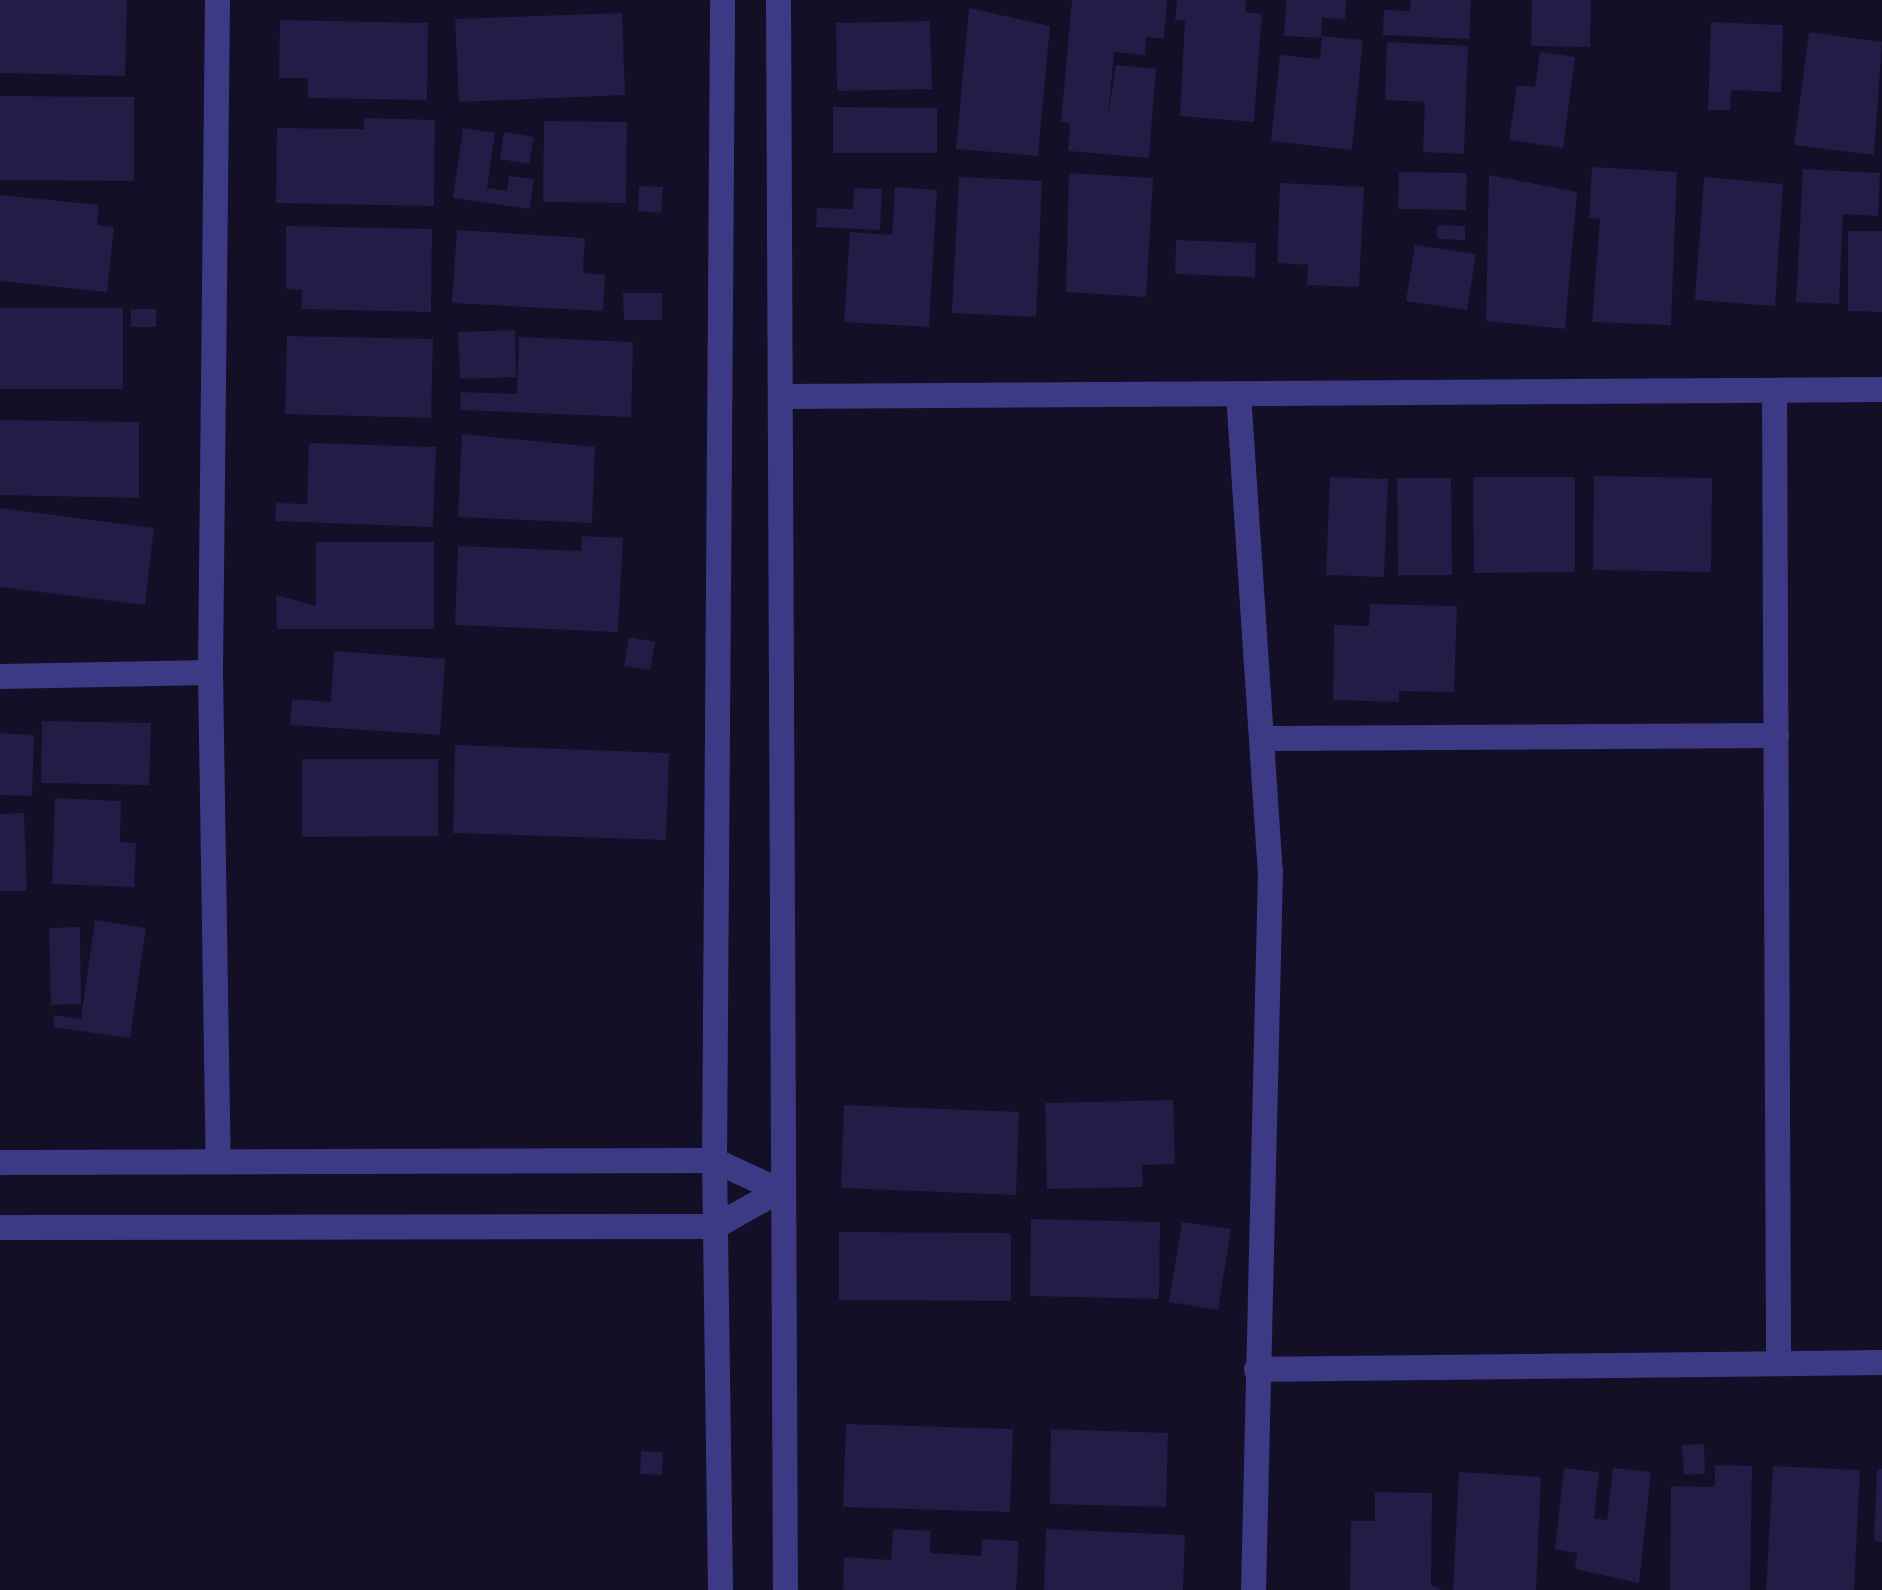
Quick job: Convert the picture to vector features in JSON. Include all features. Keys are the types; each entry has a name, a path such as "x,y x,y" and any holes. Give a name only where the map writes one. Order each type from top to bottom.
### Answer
{"street":[{"path":"217,0 210,672 218,1160"},
{"path":"720,1590 714,1160 722,0"},
{"path":"778,0 783,396 779,1190 785,1590"},
{"path":"783,396 1882,389"},
{"path":"1774,390 1778,1363"},
{"path":"1238,393 1270,870 1253,1590"},
{"path":"0,676 210,672"},
{"path":"1261,738 1776,735"},
{"path":"0,1162 714,1160 779,1190"},
{"path":"0,1227 715,1226 779,1190"},
{"path":"1256,1369 1882,1362"}],"building":[{"path":"0,0 127,0 125,76 0,73"},
{"path":"1072,0 1167,0 1164,39 1146,37 1145,55 1114,52 1108,117 1116,65 1156,69 1149,158 1068,151 1070,123 1061,122"},
{"path":"1177,0 1246,0 1245,12 1262,14 1254,122 1180,116 1185,21 1175,20"},
{"path":"1286,0 1346,0 1345,19 1322,18 1321,38 1284,36"},
{"path":"1411,0 1471,0 1469,39 1383,35 1384,10 1410,11"},
{"path":"1532,0 1591,0 1590,47 1531,46"},
{"path":"969,8 1050,26 1038,156 956,149"},
{"path":"622,13 625,95 459,102 455,19"},
{"path":"280,20 428,23 427,100 308,98 308,78 279,78"},
{"path":"930,21 932,89 837,91 836,23"},
{"path":"1711,22 1783,25 1781,92 1731,90 1730,110 1708,110"},
{"path":"1809,32 1882,42 1874,155 1794,145"},
{"path":"1322,36 1363,40 1352,150 1271,141 1280,55 1320,59"},
{"path":"1387,42 1468,46 1464,154 1423,152 1425,102 1385,100"},
{"path":"1540,52 1575,57 1563,148 1509,140 1517,85 1535,87"},
{"path":"0,96 134,97 134,181 0,180"},
{"path":"833,107 937,108 937,153 833,153"},
{"path":"364,118 435,120 434,206 276,203 277,128 364,129"},
{"path":"544,121 627,122 626,203 543,202"},
{"path":"463,128 495,133 487,188 507,191 509,176 534,179 530,209 453,198"},
{"path":"504,132 534,137 529,164 500,159"},
{"path":"1592,167 1677,172 1671,325 1592,322 1600,219 1589,218"},
{"path":"1803,169 1880,173 1878,216 1843,214 1839,304 1796,302"},
{"path":"1399,172 1467,173 1466,210 1398,209"},
{"path":"1069,173 1153,178 1146,297 1066,292"},
{"path":"1489,175 1577,192 1565,329 1486,321"},
{"path":"959,177 1042,181 1036,317 952,313"},
{"path":"1704,177 1783,184 1775,306 1695,300"},
{"path":"1280,183 1364,187 1359,287 1307,285 1308,265 1277,263"},
{"path":"639,186 663,187 661,213 638,211"},
{"path":"895,187 937,190 929,327 844,322 850,232 892,235"},
{"path":"854,188 882,189 880,230 816,227 817,208 853,209"},
{"path":"0,195 99,205 97,225 114,227 107,292 0,281"},
{"path":"1437,225 1465,226 1465,240 1437,239"},
{"path":"286,226 432,229 431,312 301,309 302,290 286,289"},
{"path":"457,230 585,238 583,273 605,275 603,311 452,303"},
{"path":"1848,231 1882,231 1882,312 1848,311"},
{"path":"1176,240 1256,243 1255,277 1175,274"},
{"path":"1415,245 1476,254 1467,310 1406,301"},
{"path":"623,293 662,293 662,320 624,320"},
{"path":"0,308 123,308 123,389 0,389"},
{"path":"131,309 156,309 156,327 131,327"},
{"path":"515,330 516,377 460,379 458,332"},
{"path":"287,336 433,339 431,418 285,414"},
{"path":"519,337 633,342 631,417 460,410 461,392 517,394"},
{"path":"0,420 139,422 139,498 0,495"},
{"path":"462,434 595,447 592,523 458,517"},
{"path":"309,443 436,447 433,527 275,521 276,503 307,504"},
{"path":"1594,476 1712,478 1711,572 1593,570"},
{"path":"1330,477 1388,479 1384,577 1326,575"},
{"path":"1473,477 1575,477 1575,572 1474,573"},
{"path":"1397,478 1451,478 1452,575 1398,575"},
{"path":"0,508 154,528 145,605 0,587"},
{"path":"582,536 623,538 618,632 455,625 458,546 581,551"},
{"path":"316,542 434,542 434,629 277,629 276,595 316,606"},
{"path":"1370,604 1457,606 1454,692 1399,691 1399,702 1333,700 1334,625 1369,626"},
{"path":"629,637 655,642 650,670 624,666"},
{"path":"334,651 445,659 440,735 290,725 292,699 331,702"},
{"path":"42,721 151,723 149,785 41,783"},
{"path":"0,733 34,735 32,796 0,795"},
{"path":"455,745 669,753 666,840 453,833"},
{"path":"302,759 438,759 438,836 302,837"},
{"path":"55,798 121,801 120,842 136,843 134,887 52,884"},
{"path":"24,813 27,891 0,891 0,814"},
{"path":"95,920 146,928 130,1038 53,1027 54,1015 81,1019"},
{"path":"80,927 81,1004 51,1005 49,928"},
{"path":"1173,1100 1175,1164 1142,1165 1143,1187 1047,1189 1045,1103"},
{"path":"844,1105 1019,1112 1016,1195 841,1188"},
{"path":"1031,1219 1160,1222 1159,1299 1030,1296"},
{"path":"1182,1222 1231,1229 1218,1310 1169,1302"},
{"path":"839,1232 1011,1233 1011,1301 839,1300"},
{"path":"846,1424 1013,1429 1010,1512 843,1507"},
{"path":"1051,1429 1168,1433 1166,1507 1050,1504"},
{"path":"1704,1444 1705,1474 1684,1475 1682,1445"},
{"path":"641,1451 663,1452 662,1475 640,1474"},
{"path":"1715,1465 1752,1466 1750,1590 1670,1590 1671,1486 1715,1487"},
{"path":"1773,1466 1860,1470 1854,1590 1766,1590"},
{"path":"1564,1468 1599,1472 1594,1518 1607,1520 1613,1468 1651,1472 1639,1583 1575,1569 1577,1553 1555,1549"},
{"path":"1877,1469 1882,1469 1882,1542 1874,1541"},
{"path":"1459,1472 1541,1477 1536,1590 1453,1590"},
{"path":"1375,1492 1432,1493 1431,1585 1442,1590 1350,1590 1351,1521 1375,1521"},
{"path":"893,1529 931,1531 930,1553 981,1556 982,1539 1019,1541 1016,1590 843,1590 844,1557 891,1560"},
{"path":"1046,1529 1185,1535 1183,1590 1044,1590"}]}
